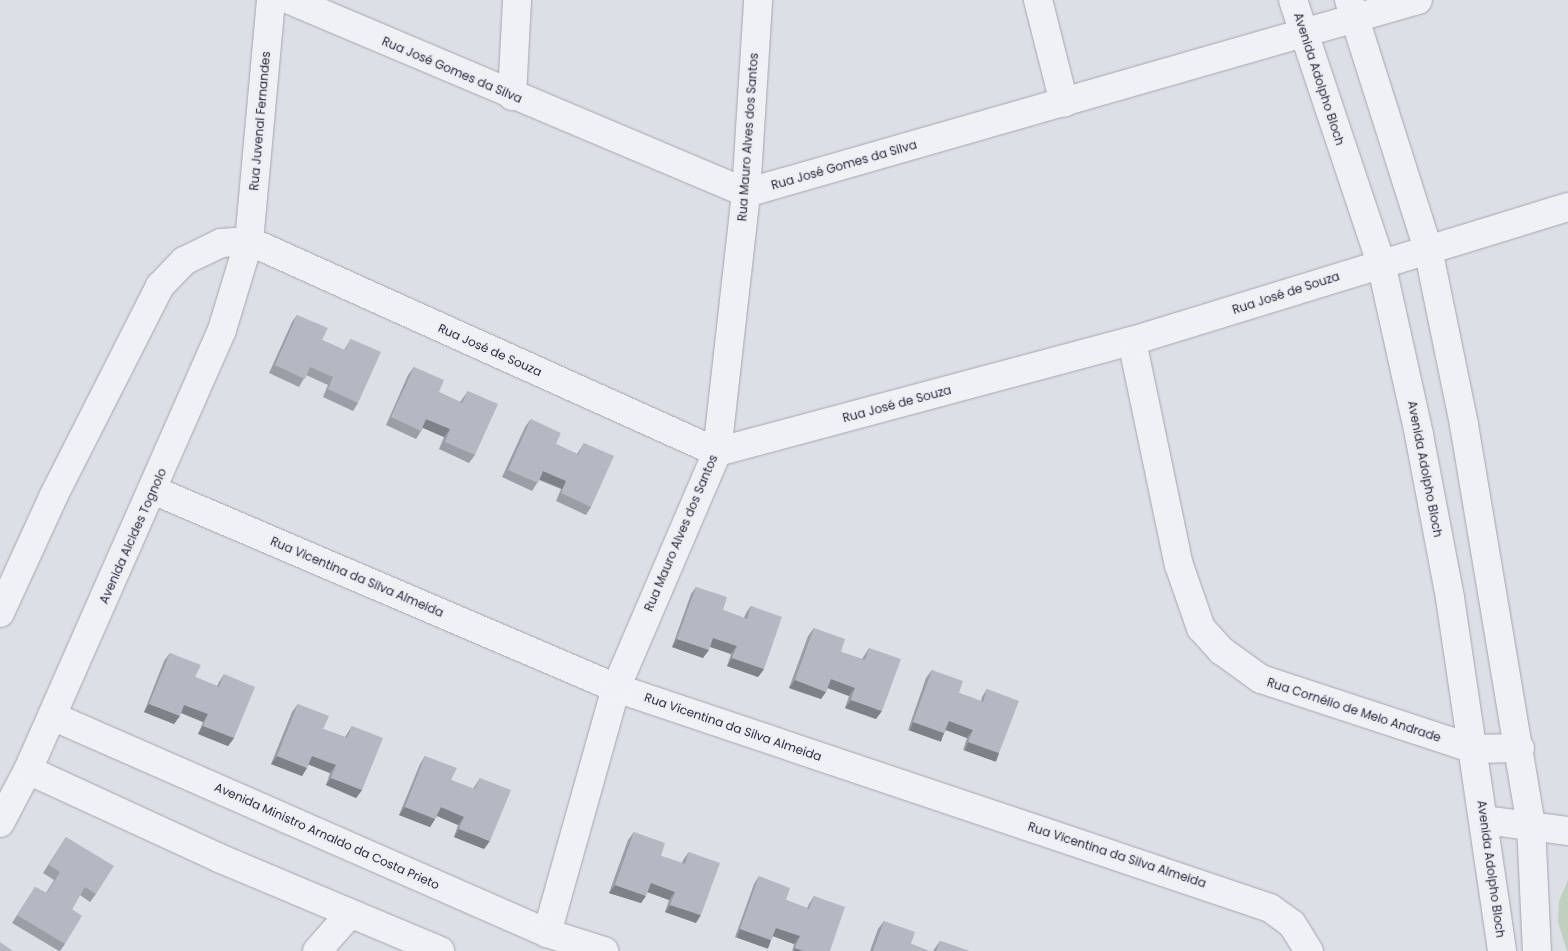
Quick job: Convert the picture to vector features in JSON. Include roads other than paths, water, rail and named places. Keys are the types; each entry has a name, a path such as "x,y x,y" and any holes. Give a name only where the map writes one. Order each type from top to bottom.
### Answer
{"street":[{"name":"Rua Juvenal Fernandes","path":"249,241 271,0"},
{"name":"Rua José Gomes da Silva","path":"290,0 512,96 746,193 1304,33 1352,9 1418,0"},
{"path":"512,96 517,0"},
{"name":"Rua Mauro Alves dos Santos","path":"547,933 616,688 716,452 746,193 758,0"},
{"path":"1038,0 1064,103"},
{"name":"Avenida Adolpho Bloch","path":"1293,0 1381,263 1419,435 1474,749 1502,951"},
{"path":"1352,9 1428,249 1464,425 1532,825 1537,951"},
{"name":"Rua José de Souza","path":"249,241 716,452 1132,342 1381,263 1568,207"},
{"name":"Avenida Alcides Tognolo","path":"0,823 28,770 222,330 249,241"},
{"path":"0,613 52,497 160,286 184,260 221,243 249,241"},
{"name":"Rua Cornélio de Melo Andrade","path":"1132,342 1179,565 1201,628 1261,679 1474,749 1520,748"},
{"name":"Rua Vicentina da Silva Almeida","path":"153,490 616,688 1270,908 1292,924 1309,951"},
{"name":"Avenida Ministro Arnaldo da Costa Prieto","path":"52,716 547,933 604,951"},
{"path":"28,770 349,915 440,951"},
{"path":"1484,820 1568,831"},
{"path":"317,951 349,915"}]}
